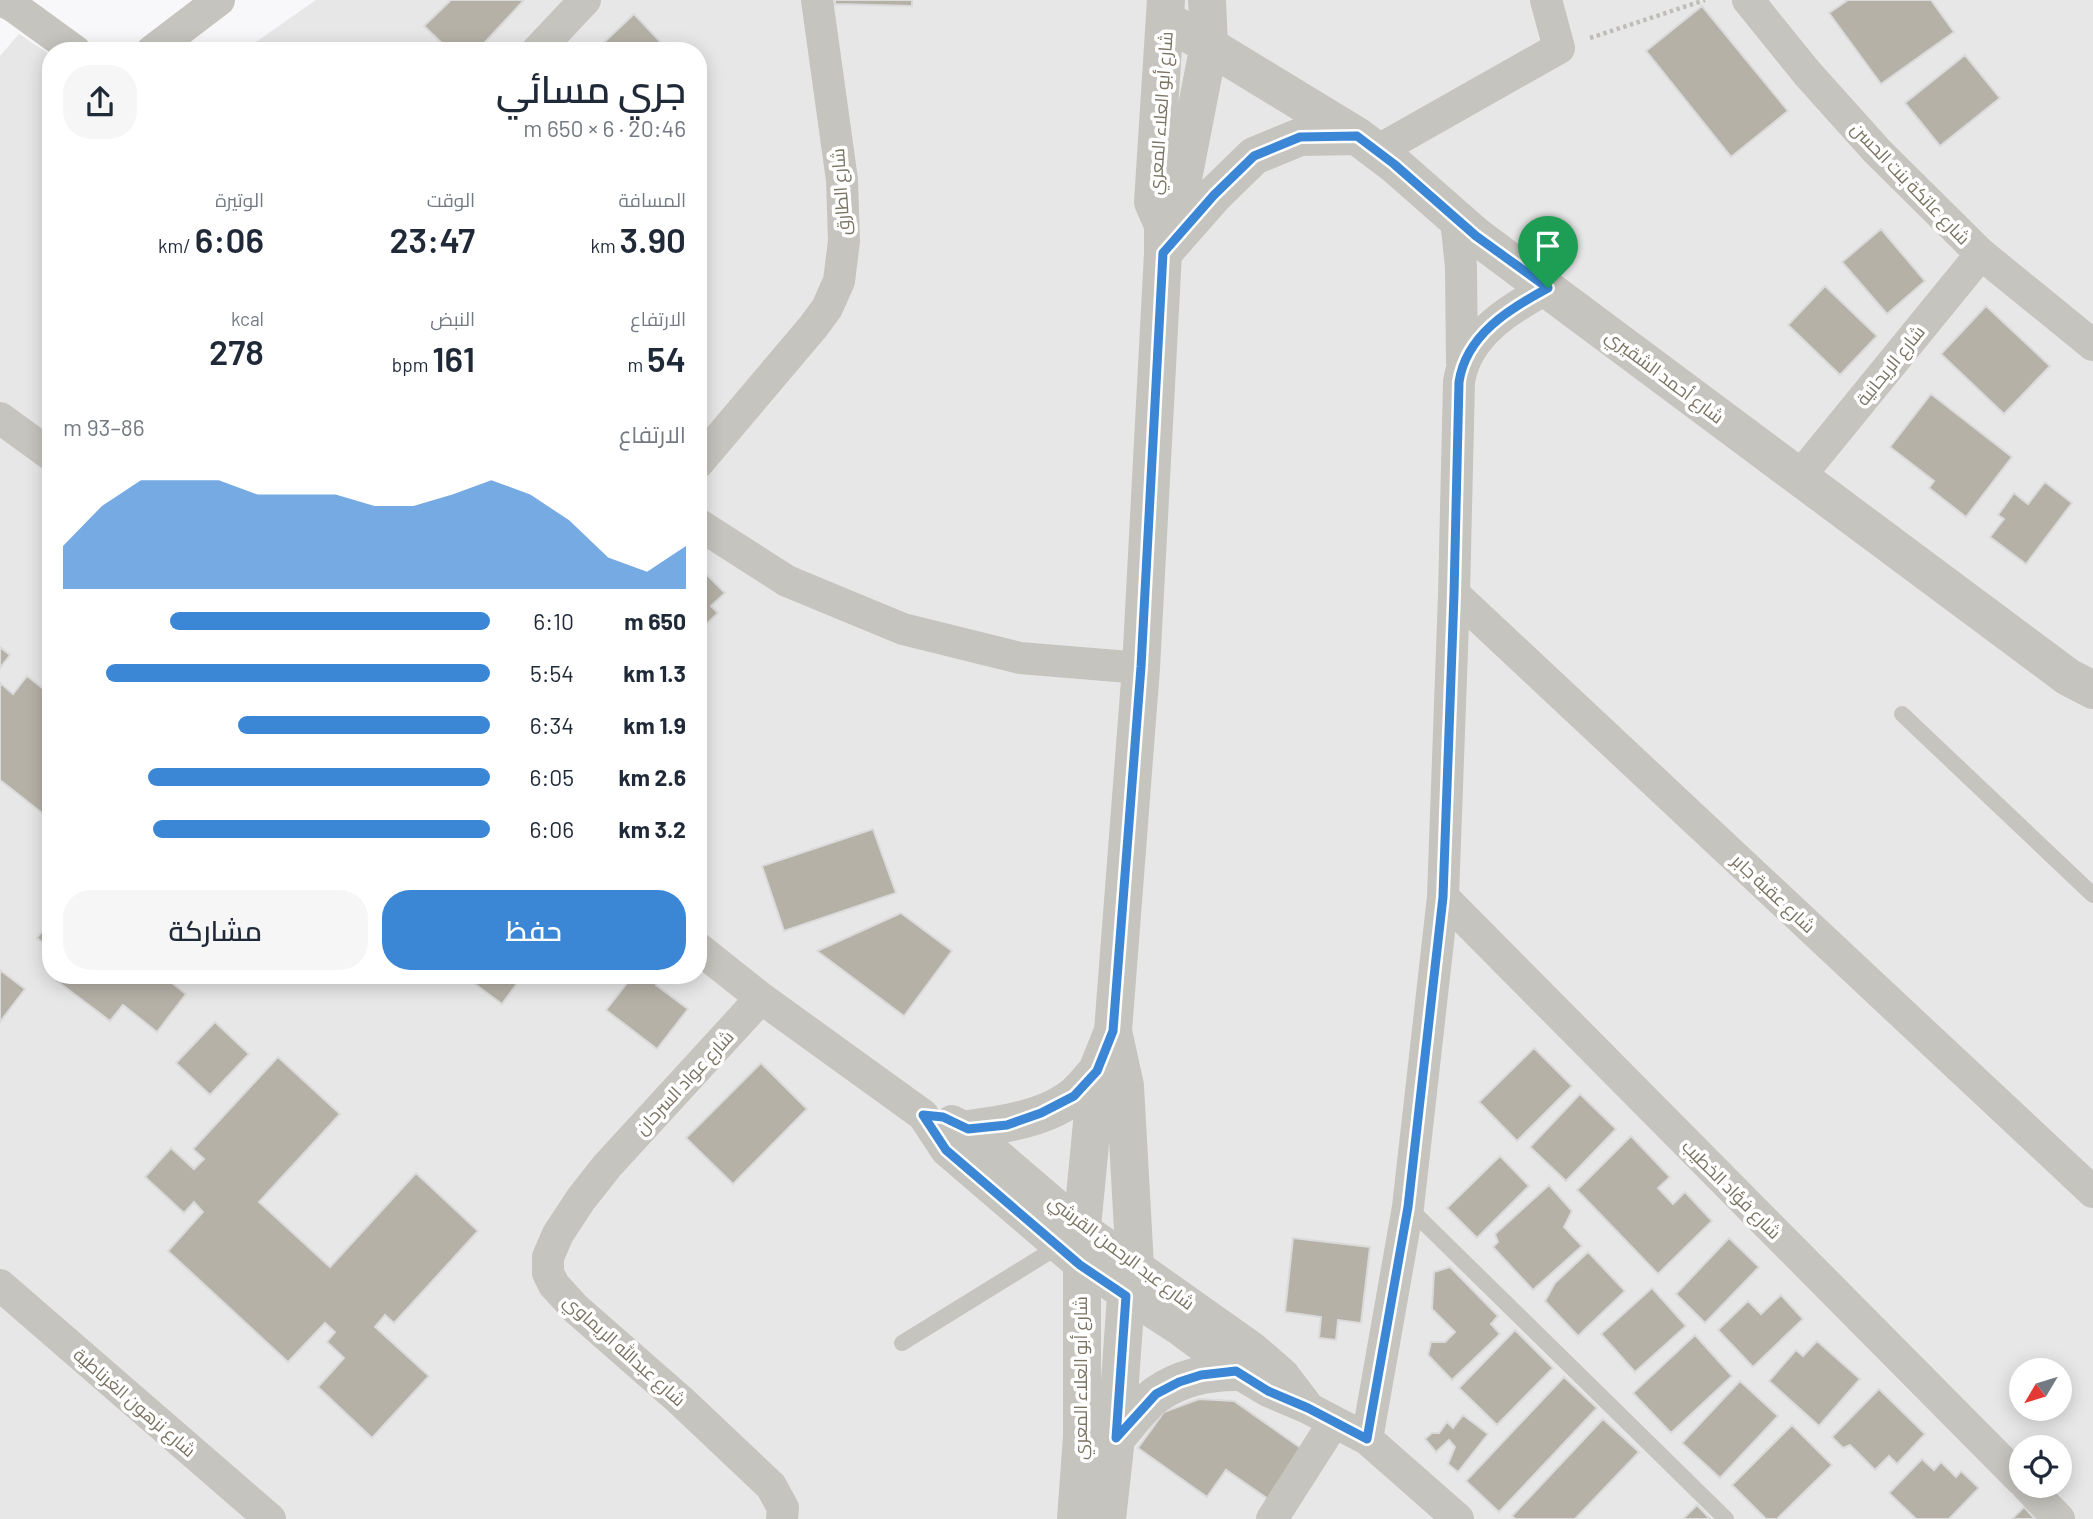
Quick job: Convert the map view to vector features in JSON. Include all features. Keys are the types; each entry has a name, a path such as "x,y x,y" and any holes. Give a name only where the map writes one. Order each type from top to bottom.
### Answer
{"street":[{"path":"0,0 13,6 63,42"},
{"path":"164,42 219,0"},
{"path":"545,42 585,0"},
{"name":"شارع الطارق","path":"707,452 813,327 827,308 839,281 844,241 842,180 817,0"},
{"name":"شارع أبو العلاء المعري","path":"1163,239 1178,204 1209,45 1207,0"},
{"path":"1163,239 1254,156 1300,137 1367,144 1559,48 1546,0"},
{"name":"شارع عاتكة بنت الحسن","path":"1748,0 1807,73 1877,151 1981,254 2093,345"},
{"name":"شارع أبو العلاء المعري","path":"1107,1519 1131,1281 1125,1086 1113,1031 1141,667 1163,239 1153,202 1166,10"},
{"name":"شارع أحمد الشقيري","path":"1166,10 1209,45 1367,144 1476,236 2068,677 2093,690"},
{"path":"1367,1439 1408,1207 1443,897 1459,382 1462,362 1461,267 1456,219"},
{"name":"شارع الريحانية","path":"1800,476 1981,254"},
{"path":"1462,362 1479,337 1499,319 1517,304 1548,288"},
{"path":"0,418 42,449"},
{"path":"707,530 787,581 903,629 1020,658 1141,667"},
{"name":"شارع عقبة جابر","path":"1454,594 2093,1192"},
{"name":"شارع فؤاد الخطيب","path":"1443,897 2009,1468"},
{"name":"شارع عبد الرحمن القرشي","path":"707,955 761,998 923,1115 946,1150 1073,1246 1253,1348 1283,1374 1321,1415"},
{"name":"شارع عواد السرحان","path":"607,1166 761,998"},
{"name":"شارع أبو العلاء المعري","path":"1076,1519 1082,1437 1073,1246 1097,1071 1113,1031"},
{"path":"968,1129 1007,1125 1041,1113 1074,1096 1097,1071"},
{"name":"شارع عبد الرحمن القرشي","path":"923,1115 943,1117 968,1129 1073,1246"},
{"name":"شارع عبدالله الريماوي","path":"607,1166 558,1234 548,1257 548,1273 554,1285 575,1308 680,1400 771,1486 783,1508 782,1519"},
{"name":"شارع عبد الرحمن القرشي","path":"1131,1281 1177,1328 1236,1371 1268,1391 1367,1439 1458,1519"},
{"name":"شارع نزهون الغرناطية","path":"0,1285 270,1519"},
{"path":"1116,1438 1156,1394 1179,1382 1201,1375 1236,1371"},
{"path":"1272,1519 1321,1415"},
{"path":"2038,1498 2059,1519"}],"lane":[{"path":"1902,714 2093,895"},
{"path":"1408,1207 1726,1519"},
{"path":"902,1343 1073,1246"}],"path":[{"path":"1559,48 1705,0"}],"shaded area":[{"path":"316,0 2093,0 2093,1519 0,1519 0,56 19,34 42,49 42,984 707,984 707,42 256,42"}],"building":[{"path":"451,0 524,0 485,42 441,42 424,26"},
{"path":"835,0 912,0 912,6 835,4"},
{"path":"1848,0 1931,0 1954,32 1881,84 1829,13"},
{"path":"1702,6 1788,111 1731,157 1646,51"},
{"path":"634,14 660,42 604,42"},
{"path":"1965,55 2000,98 1940,146 1905,103"},
{"path":"1881,229 1925,281 1887,314 1842,262"},
{"path":"1825,286 1877,336 1840,375 1788,325"},
{"path":"1986,306 2050,366 2004,414 1941,354"},
{"path":"1931,394 2012,457 1966,517 1929,488 1934,481 1890,447"},
{"path":"2045,482 2072,503 2026,564 1990,537 2004,519 1998,515 2014,493 2028,504"},
{"path":"707,575 725,593 711,606 718,613 707,623"},
{"path":"0,647 10,655 0,668"},
{"path":"27,676 42,688 42,813 0,780 0,683 13,694"},
{"path":"873,829 896,893 784,931 762,866"},
{"path":"901,913 952,951 904,1016 817,951"},
{"path":"0,970 25,989 0,1022"},
{"path":"61,984 173,984 186,994 157,1032 123,1005 110,1021"},
{"path":"475,984 516,984 502,1004"},
{"path":"626,984 657,984 688,1009 657,1049 606,1010"},
{"path":"215,1022 249,1054 210,1095 176,1063"},
{"path":"1534,1048 1572,1086 1517,1141 1479,1102"},
{"path":"278,1057 340,1114 259,1202 330,1267 416,1173 478,1231 394,1323 385,1315 375,1327 429,1376 372,1438 318,1387 344,1358 327,1342 335,1332 325,1323 288,1362 168,1251 203,1212 194,1202 184,1213 145,1177 171,1148 194,1169 204,1159 193,1149"},
{"path":"761,1063 807,1109 733,1184 686,1138"},
{"path":"1580,1094 1616,1129 1566,1181 1530,1147"},
{"path":"1631,1136 1670,1177 1658,1188 1673,1204 1685,1192 1712,1221 1658,1274 1577,1190"},
{"path":"1500,1156 1529,1186 1477,1238 1447,1208"},
{"path":"1549,1185 1572,1211 1564,1227 1582,1246 1533,1290 1493,1247 1498,1242 1495,1234"},
{"path":"1293,1238 1370,1247 1361,1323 1338,1320 1336,1340 1319,1338 1321,1317 1285,1312"},
{"path":"1729,1238 1759,1267 1705,1323 1676,1294"},
{"path":"1588,1252 1625,1291 1578,1336 1545,1301 1555,1283"},
{"path":"1450,1267 1498,1316 1491,1324 1500,1334 1452,1380 1428,1355 1431,1342 1445,1342 1455,1332 1432,1309 1434,1272"},
{"path":"1652,1288 1686,1326 1635,1372 1601,1334"},
{"path":"1781,1295 1803,1319 1753,1367 1718,1330 1748,1301 1761,1314"},
{"path":"1515,1330 1553,1368 1497,1425 1459,1388"},
{"path":"1695,1335 1732,1376 1671,1433 1633,1393"},
{"path":"1817,1341 1860,1379 1819,1426 1769,1381 1796,1350 1803,1356"},
{"path":"1564,1377 1597,1408 1499,1512 1466,1481"},
{"path":"1740,1381 1778,1416 1720,1478 1682,1443"},
{"path":"1879,1389 1925,1434 1897,1464 1889,1456 1875,1470 1850,1445 1843,1448 1832,1437"},
{"path":"1199,1399 1234,1401 1305,1451 1271,1501 1226,1470 1207,1497 1138,1448 1164,1412"},
{"path":"1463,1415 1488,1434 1458,1472 1448,1464 1455,1447 1449,1440 1436,1452 1425,1439 1432,1433 1439,1433 1447,1422 1453,1428"},
{"path":"1603,1419 1639,1452 1575,1519 1515,1519 1512,1516"},
{"path":"1792,1425 1832,1465 1777,1519 1766,1519 1732,1485"},
{"path":"1922,1459 1934,1470 1941,1462 1956,1477 1961,1471 1979,1488 1949,1519 1916,1519 1889,1493"},
{"path":"1697,1505 1710,1519 1683,1519"},
{"path":"2024,1507 2035,1519 2012,1519"}],"route":[{"path":"1357,136 1394,164 1476,236 1548,288 1517,304 1499,319 1479,337 1462,362 1459,382 1443,897 1408,1207 1367,1439 1308,1408 1268,1391 1236,1371 1201,1375 1179,1382 1156,1394 1116,1438 1126,1296 1080,1265 946,1150 923,1115 943,1117 968,1129 1007,1125 1041,1113 1074,1096 1097,1071 1113,1031 1141,667 1163,253 1214,195 1254,156 1300,137 1357,136"}]}
